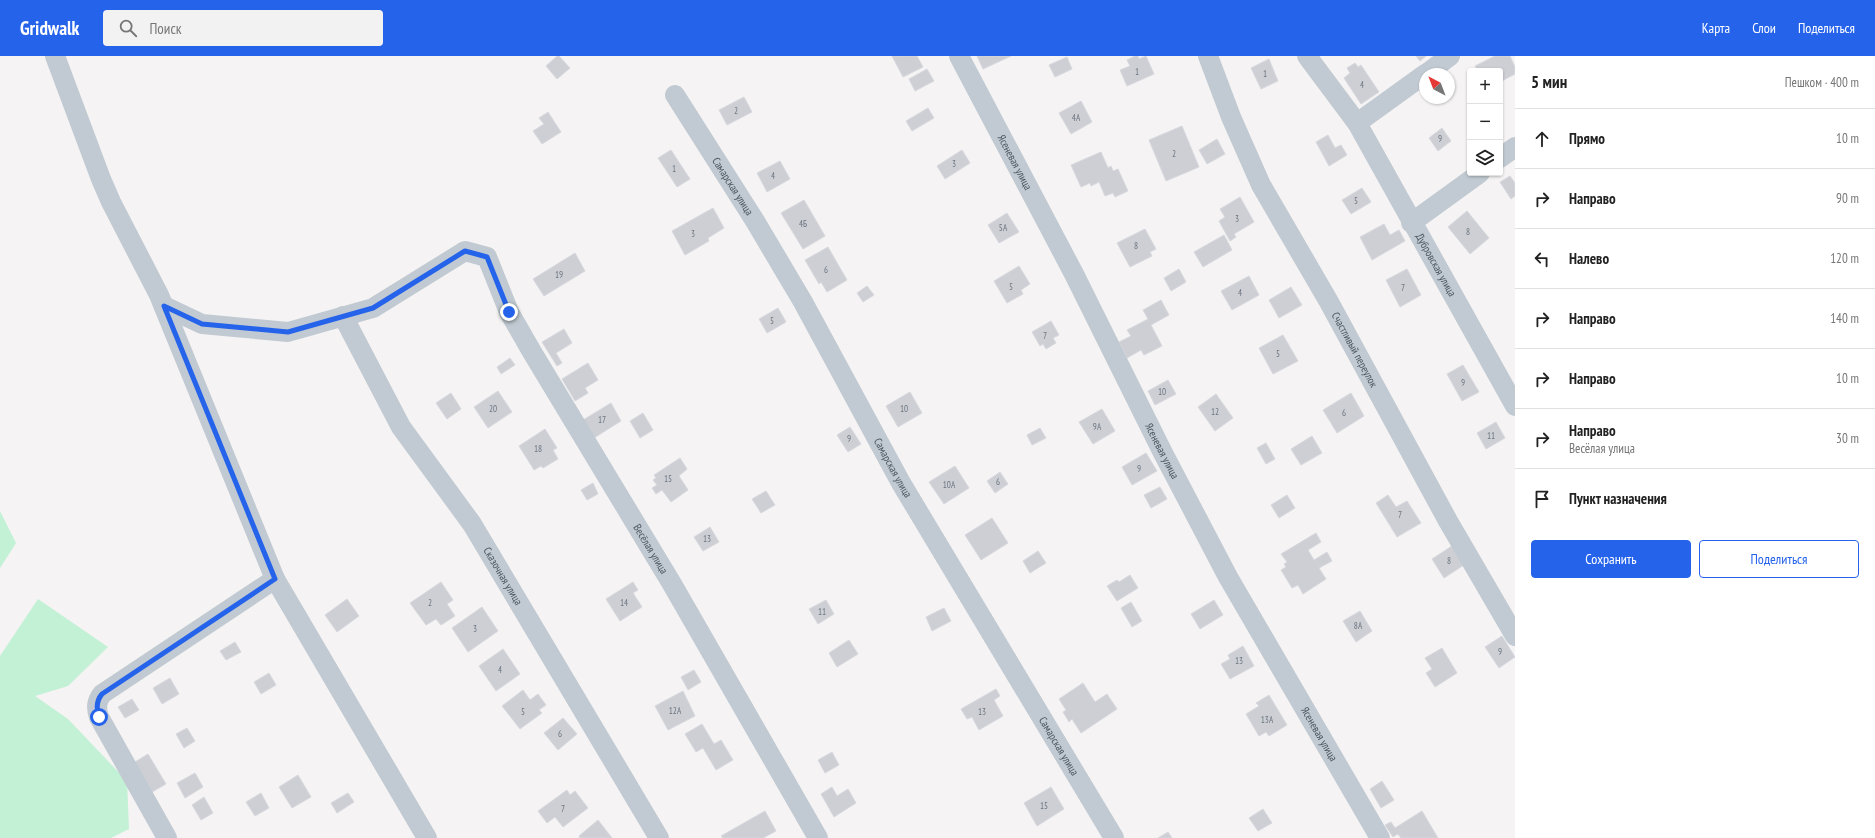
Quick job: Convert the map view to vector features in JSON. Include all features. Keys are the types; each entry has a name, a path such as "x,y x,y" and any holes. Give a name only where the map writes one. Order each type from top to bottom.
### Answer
{"street":[{"path":"55,56 111,202 164,306 275,579 427,838"},
{"name":"Ясеневая улица","path":"959,56 1074,274 1163,453 1228,577 1380,838"},
{"name":"Счастливый переулок","path":"1208,56 1231,117 1262,185 1329,302 1448,521 1515,636"},
{"name":"Дубровская улица","path":"1307,56 1357,123 1411,223 1424,243 1515,406"},
{"path":"1433,68 1450,56"},
{"path":"1357,123 1419,78"},
{"name":"Самарская улица","path":"675,95 755,221 803,302 901,483 1114,838"},
{"path":"1503,156 1515,147"},
{"path":"1411,223 1476,176"},
{"name":"Весёлая улица","path":"343,316 373,308 465,251 487,257 509,312 524,339 580,435 672,584 818,838"},
{"path":"164,306 202,324 288,332 343,316"},
{"name":"Сказочная улица","path":"343,316 401,427 472,524 658,838"},
{"path":"167,838 99,717 97,710 98,698 275,579"}],"green space":[{"path":"0,511 16,543 0,568"},
{"path":"38,599 108,647 68,686 35,696 68,719 127,781 129,829 111,838 0,838 0,656"}],"building":[{"path":"557,56 559,56 570,68 557,79 546,66"},
{"path":"892,56 917,56 923,67 903,77"},
{"path":"977,56 1011,56 983,69"},
{"path":"1138,56 1139,59 1146,56 1154,74 1127,86 1120,70 1130,66 1127,60"},
{"path":"1416,56 1426,56 1420,61"},
{"path":"1495,56 1510,56 1515,67 1515,74 1503,80 1503,68 1476,68 1475,66"},
{"path":"1067,57 1072,69 1055,77 1049,65"},
{"path":"1269,59 1278,81 1261,89 1251,68"},
{"path":"1355,63 1358,67 1361,65 1379,92 1361,104 1344,78 1350,73 1347,68"},
{"path":"927,69 934,81 915,91 909,79"},
{"path":"744,97 752,112 727,125 719,110"},
{"path":"1081,101 1092,122 1071,134 1059,113"},
{"path":"928,108 934,118 912,131 906,121"},
{"path":"548,112 561,132 542,144 533,131 544,124 539,118"},
{"path":"1182,126 1199,167 1166,181 1149,140"},
{"path":"1442,128 1451,141 1438,151 1429,138"},
{"path":"1328,135 1335,148 1341,145 1347,155 1329,166 1316,142"},
{"path":"1217,139 1225,154 1207,164 1199,150"},
{"path":"671,150 690,179 677,187 658,158"},
{"path":"962,150 970,163 945,179 937,166"},
{"path":"1101,152 1108,168 1111,166 1113,171 1118,169 1128,191 1115,197 1113,193 1105,196 1099,182 1091,186 1090,183 1081,187 1071,165"},
{"path":"780,161 790,179 767,192 757,173"},
{"path":"1510,176 1515,183 1515,196 1511,199 1500,182"},
{"path":"1362,188 1371,202 1351,214 1342,200"},
{"path":"1240,197 1254,222 1234,234 1236,237 1230,241 1219,221 1225,217 1220,209"},
{"path":"804,200 825,236 803,249 781,213"},
{"path":"713,208 724,228 708,238 709,241 685,255 672,231"},
{"path":"1467,211 1489,238 1470,254 1448,227"},
{"path":"1007,213 1019,232 999,243 988,225"},
{"path":"1384,224 1390,235 1399,230 1405,241 1372,260 1360,237"},
{"path":"1145,229 1156,249 1150,252 1152,256 1130,267 1117,243"},
{"path":"1224,235 1232,250 1203,267 1194,252"},
{"path":"828,247 847,280 827,292 821,282 819,284 805,260"},
{"path":"575,253 585,271 544,296 533,279"},
{"path":"1019,266 1030,284 1021,290 1023,294 1007,303 994,281"},
{"path":"1179,269 1186,282 1171,291 1164,278"},
{"path":"1407,269 1421,295 1400,307 1386,280"},
{"path":"1249,276 1259,295 1232,310 1221,291"},
{"path":"867,286 874,295 863,302 857,293"},
{"path":"1291,287 1302,305 1279,318 1269,300"},
{"path":"1161,300 1169,315 1151,325 1162,346 1144,355 1141,350 1127,358 1119,342 1131,336 1127,330 1148,319 1143,310"},
{"path":"778,308 786,322 767,333 759,319"},
{"path":"1051,321 1059,335 1053,338 1056,343 1046,349 1043,344 1040,346 1032,332"},
{"path":"564,329 572,343 556,353 562,363 557,366 542,342"},
{"path":"1283,335 1298,361 1273,374 1259,348"},
{"path":"510,358 515,365 501,374 497,367"},
{"path":"588,363 598,380 585,388 588,393 575,401 562,379"},
{"path":"1463,365 1479,392 1462,401 1447,374"},
{"path":"1168,380 1176,394 1155,405 1148,391"},
{"path":"498,391 512,412 488,428 474,407"},
{"path":"910,392 922,413 898,427 886,406"},
{"path":"451,393 461,409 447,419 436,403"},
{"path":"1351,393 1364,416 1337,433 1323,410"},
{"path":"1216,394 1233,418 1215,431 1198,407"},
{"path":"611,403 621,421 594,438 583,420"},
{"path":"1102,409 1115,431 1093,444 1079,422"},
{"path":"643,413 653,430 640,438 630,421"},
{"path":"1496,422 1505,438 1486,449 1477,433"},
{"path":"850,427 861,444 848,452 837,435"},
{"path":"1040,428 1046,438 1032,445 1027,435"},
{"path":"545,429 557,448 553,450 558,459 543,468 541,466 534,470 519,446"},
{"path":"1312,436 1322,453 1301,465 1291,449"},
{"path":"1266,443 1275,459 1266,464 1257,448"},
{"path":"1146,453 1157,471 1132,485 1122,467"},
{"path":"680,458 687,469 679,476 688,490 671,502 662,490 656,494 652,488 657,485 653,480 656,478 654,475"},
{"path":"955,466 969,488 944,504 929,482"},
{"path":"1000,472 1008,484 995,493 987,481"},
{"path":"593,483 598,494 587,500 581,490"},
{"path":"1160,487 1167,499 1151,508 1144,495"},
{"path":"766,491 775,505 761,513 752,499"},
{"path":"1287,495 1295,508 1279,518 1271,505"},
{"path":"1388,495 1396,507 1407,501 1421,523 1397,537 1376,503"},
{"path":"992,518 1008,543 981,560 965,535"},
{"path":"710,527 719,542 703,551 694,537"},
{"path":"1316,533 1321,542 1308,550 1314,560 1327,552 1332,561 1319,568 1326,579 1303,594 1298,585 1292,588 1281,570 1286,567 1284,564 1287,562 1281,554"},
{"path":"1455,544 1467,563 1444,578 1432,559"},
{"path":"1038,551 1046,563 1030,573 1023,561"},
{"path":"1130,575 1138,588 1117,601 1107,586 1117,580 1119,582"},
{"path":"441,582 453,600 447,604 455,616 441,625 436,619 426,625 410,603"},
{"path":"633,582 638,590 633,593 642,607 620,621 606,599"},
{"path":"347,599 359,616 337,632 325,615"},
{"path":"826,600 834,614 818,624 809,609"},
{"path":"1214,600 1223,615 1200,629 1191,614"},
{"path":"1131,602 1142,621 1132,627 1121,608"},
{"path":"482,607 498,631 468,652 452,628"},
{"path":"944,608 951,621 932,631 926,617"},
{"path":"1360,611 1372,631 1356,642 1343,621"},
{"path":"1502,636 1515,657 1499,668 1485,647"},
{"path":"849,640 858,654 837,667 829,653"},
{"path":"235,642 241,652 226,660 220,651"},
{"path":"1243,646 1254,666 1230,679 1221,664 1230,659 1228,655"},
{"path":"1442,648 1457,673 1435,687 1426,673 1432,669 1425,658"},
{"path":"503,649 520,674 496,691 479,666"},
{"path":"694,670 701,682 688,690 681,677"},
{"path":"269,673 276,685 261,694 254,682"},
{"path":"170,678 179,694 162,704 153,688"},
{"path":"1083,683 1095,702 1107,694 1117,709 1081,733 1072,719 1069,722 1063,712 1066,710 1059,699"},
{"path":"996,689 1000,696 994,700 1003,716 979,730 972,717 967,719 961,709"},
{"path":"523,690 530,700 538,694 546,705 539,710 542,713 520,729 502,706"},
{"path":"683,691 695,716 668,730 655,706"},
{"path":"1269,695 1287,725 1269,736 1266,732 1259,736 1246,714 1259,706 1256,703"},
{"path":"132,699 139,710 125,718 118,707"},
{"path":"563,718 577,734 558,750 544,733"},
{"path":"702,724 714,744 721,740 733,760 716,770 703,748 696,752 685,734"},
{"path":"187,728 195,741 184,748 176,734"},
{"path":"832,752 839,765 825,773 818,760"},
{"path":"148,754 166,784 152,792 135,762"},
{"path":"195,773 203,787 185,798 177,783"},
{"path":"298,775 311,797 292,808 279,787"},
{"path":"1382,781 1394,800 1381,808 1370,789"},
{"path":"832,787 837,796 848,789 856,803 834,817 821,794"},
{"path":"1051,787 1064,809 1037,826 1024,803"},
{"path":"567,790 570,795 575,791 588,808 563,827 555,817 547,823 538,811"},
{"path":"261,793 269,808 255,816 246,802"},
{"path":"348,793 354,802 337,813 331,803"},
{"path":"204,797 213,813 201,820 192,805"},
{"path":"1263,809 1272,823 1258,831 1249,818"},
{"path":"765,811 776,831 763,838 723,838 721,836"},
{"path":"1422,811 1438,838 1401,838 1398,834 1393,837 1385,825 1391,822 1395,828"},
{"path":"598,820 612,838 580,838 579,836"},
{"path":"1168,832 1172,838 1158,838"}],"route":[{"path":"99,717 97,703 98,698 102,694 275,579 164,306 202,324 288,332 373,308 465,251 487,257 509,312"}]}
